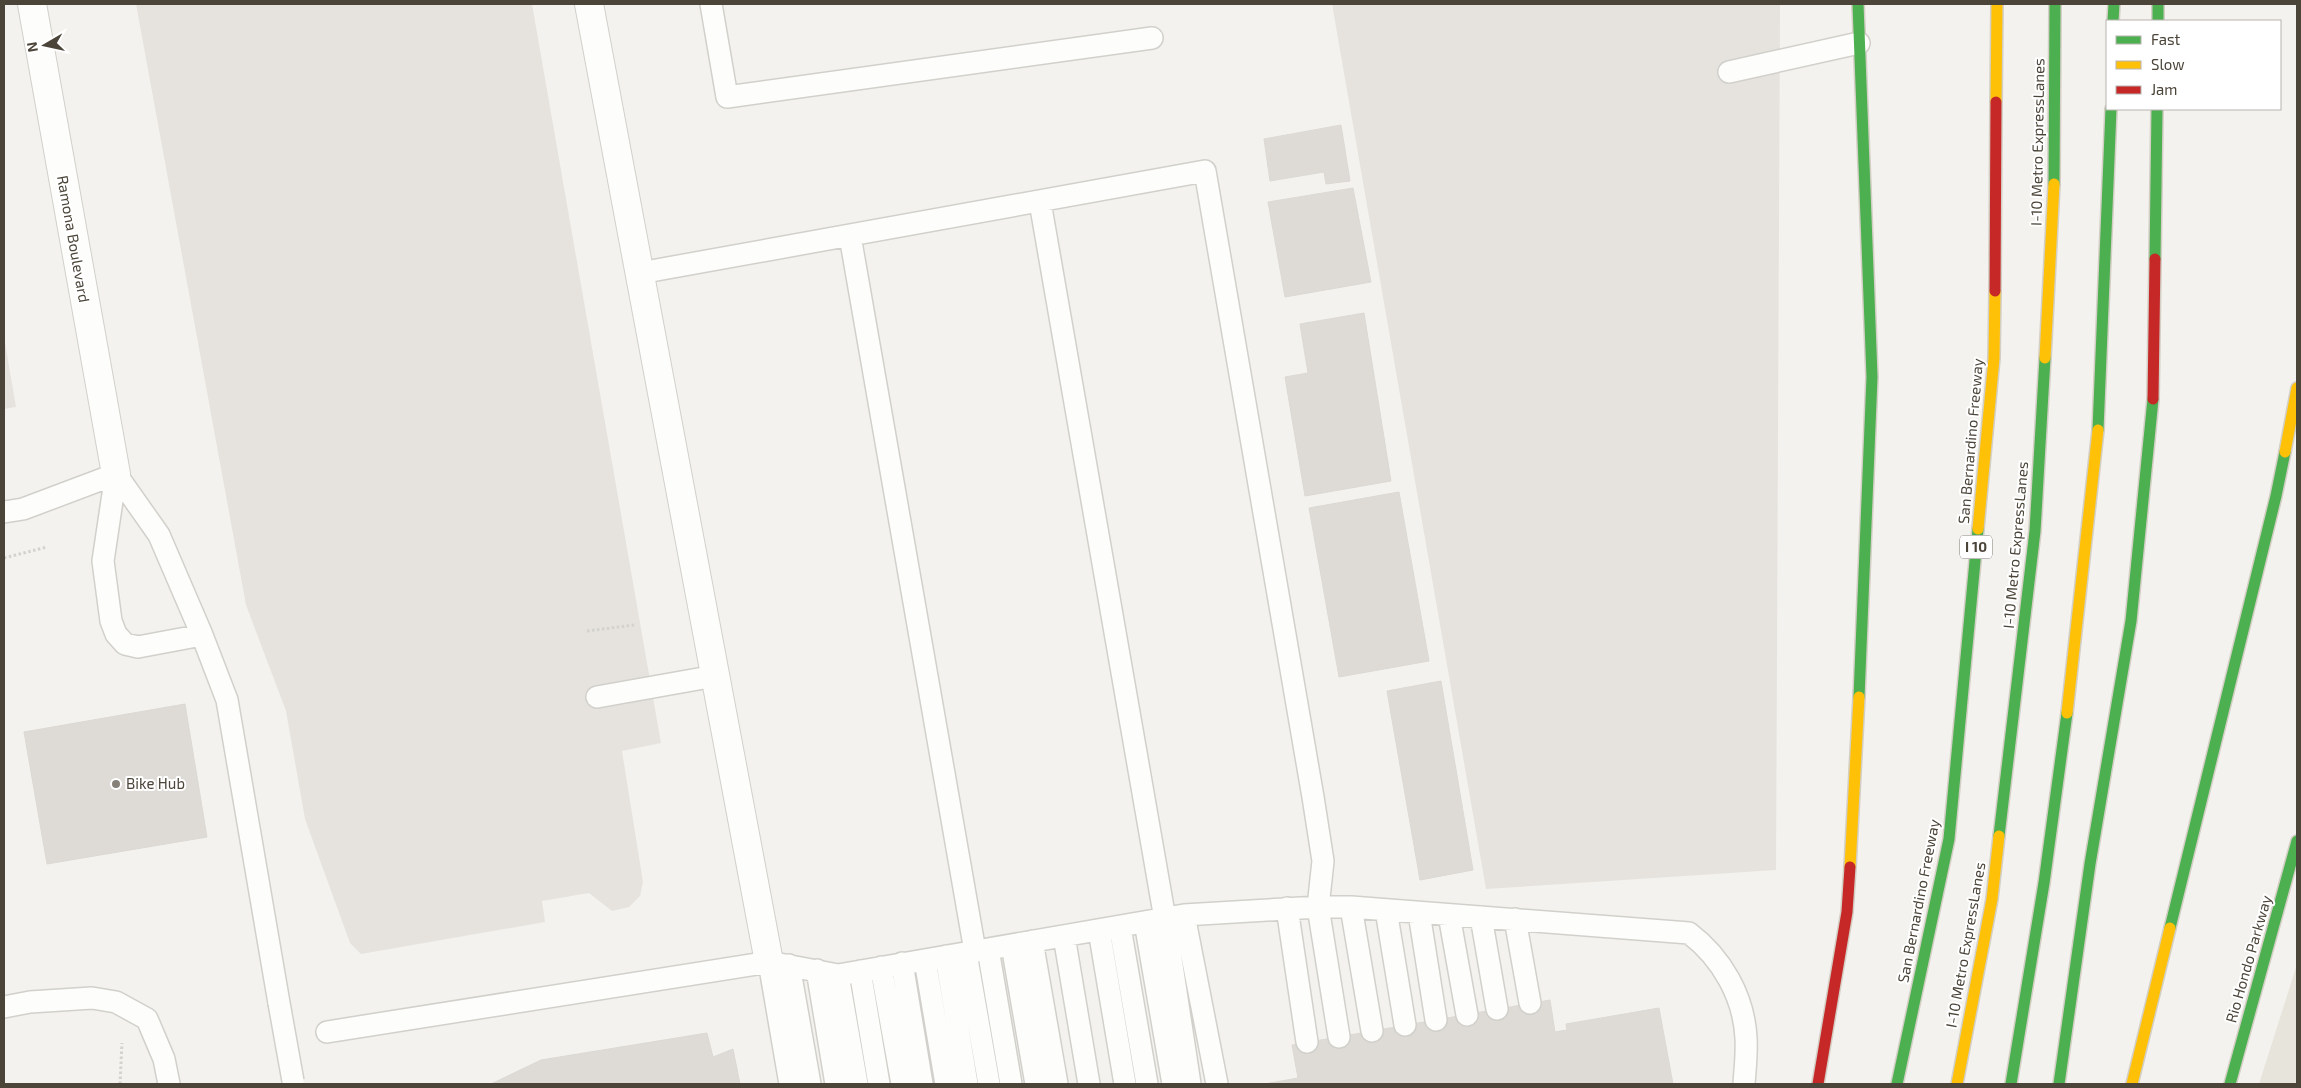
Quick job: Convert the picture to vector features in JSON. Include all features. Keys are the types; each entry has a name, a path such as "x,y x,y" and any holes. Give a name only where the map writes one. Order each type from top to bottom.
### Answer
{"main road":[{"path":"1818,1084 1847,912 1864,636 1872,377 1858,4"},
{"name":"San Bernardino Freeway","path":"1897,1084 1949,839 1993,368 1996,4"},
{"name":"I-10 Metro ExpressLanes","path":"1957,1084 1992,899 2035,531 2054,192 2055,4"},
{"path":"2113,20 2114,4"},
{"path":"2158,4 2158,20"},
{"path":"2011,1084 2044,883 2074,657 2098,431 2111,110"},
{"path":"2059,1084 2090,864 2131,621 2153,411 2157,110"},
{"path":"2132,1084 2276,496 2297,388"},
{"name":"Rio Hondo Parkway","path":"2230,1084 2297,841"}],"street":[{"name":"Ramona Boulevard","path":"32,4 116,474"},
{"path":"589,4 715,676 779,964"}],"lane":[{"path":"711,4 727,98 1152,38"},
{"path":"1729,72 1859,43"},
{"path":"640,273 1206,171 1323,861 1318,907 1339,1036"},
{"path":"1040,202 1165,919 1190,1084"},
{"path":"850,236 976,951 989,1084"},
{"path":"4,512 23,509 116,474"},
{"path":"116,474 159,535 202,635 227,700 293,1083"},
{"path":"116,474 104,561 111,620 116,634 125,644 138,647 202,635"},
{"path":"597,697 715,676"},
{"path":"1351,907 1372,1031"},
{"path":"326,1032 779,964 838,975 1165,919 1287,908 1351,907 1689,934 1702,944 1719,964 1730,979 1737,998 1746,1037 1744,1084"},
{"path":"1287,908 1307,1042"},
{"path":"1386,910 1405,1025"},
{"path":"1419,912 1436,1020"},
{"path":"1449,915 1468,1014"},
{"path":"1481,917 1497,1009"},
{"path":"1165,919 1173,1084"},
{"path":"1165,919 1217,1084"},
{"path":"1515,920 1530,1004"},
{"path":"1120,927 1148,1084"},
{"path":"1099,930 1126,1084"},
{"path":"1064,936 1089,1084"},
{"path":"1022,943 1036,1084"},
{"path":"1022,943 1057,1084"},
{"path":"976,951 1011,1084"},
{"path":"946,956 967,1084"},
{"path":"925,960 946,1084"},
{"path":"779,964 790,1084"},
{"path":"779,964 810,1084"},
{"path":"892,965 902,1084"},
{"path":"892,965 922,1084"},
{"path":"817,970 836,1084"},
{"path":"860,970 879,1084"},
{"path":"838,975 857,1084"},
{"path":"4,1007 30,1002 92,998 116,1002 147,1019 164,1059 168,1084"}],"path":[{"path":"4,558 48,548"},
{"path":"586,630 634,625"},
{"path":"120,1084 122,1038"}],"shaded area":[{"path":"136,4 532,4 661,743 622,751 643,882 640,896 629,907 612,911 589,893 542,901 545,922 361,954 350,943 305,819 286,711 246,605"},
{"path":"1332,4 1780,4 1776,870 1486,889"},
{"path":"4,337 16,407 4,409"},
{"path":"2297,964 2297,1084 2259,1084"}],"building":[{"path":"1341,125 1350,181 1326,184 1324,172 1270,181 1264,139"},
{"path":"1353,188 1371,282 1285,297 1268,202"},
{"path":"1364,313 1391,481 1305,496 1285,377 1308,373 1300,324"},
{"path":"1399,492 1429,661 1339,677 1309,508"},
{"path":"1441,681 1473,870 1420,880 1387,691"},
{"name":"Bike Hub","path":"185,704 207,837 47,864 24,732"},
{"path":"1550,1000 1555,1032 1567,1030 1566,1024 1659,1008 1673,1084 1264,1084 1298,1078 1292,1045"},
{"path":"707,1033 713,1057 733,1049 740,1084 491,1084 541,1060"}],"traffic: fast":[{"path":"1858,4 1872,377 1859,697"},
{"path":"2054,184 2055,4"},
{"path":"2113,20 2114,4"},
{"path":"2158,4 2158,20"},
{"path":"2098,430 2111,110"},
{"path":"2155,259 2157,110"},
{"path":"1999,836 2035,531 2045,358"},
{"path":"2059,1084 2090,864 2131,621 2153,399"},
{"path":"2170,928 2276,496 2285,452"},
{"path":"1897,1084 1949,839 1978,529"},
{"path":"2011,1084 2044,883 2067,713"},
{"path":"2230,1084 2297,841"}],"traffic: slow":[{"path":"1996,102 1997,4"},
{"path":"2045,358 2054,184"},
{"path":"1978,529 1994,358 1995,291"},
{"path":"2285,452 2297,388"},
{"path":"2067,713 2098,430"},
{"path":"1850,867 1859,697"},
{"path":"1957,1084 1992,899 1999,836"},
{"path":"2132,1084 2170,928"}],"traffic: jam":[{"path":"1995,291 1996,102"},
{"path":"2153,399 2155,259"},
{"path":"1818,1084 1847,912 1850,867"}],"place":[{"name":"Bike Hub","path":"116,784"}]}
